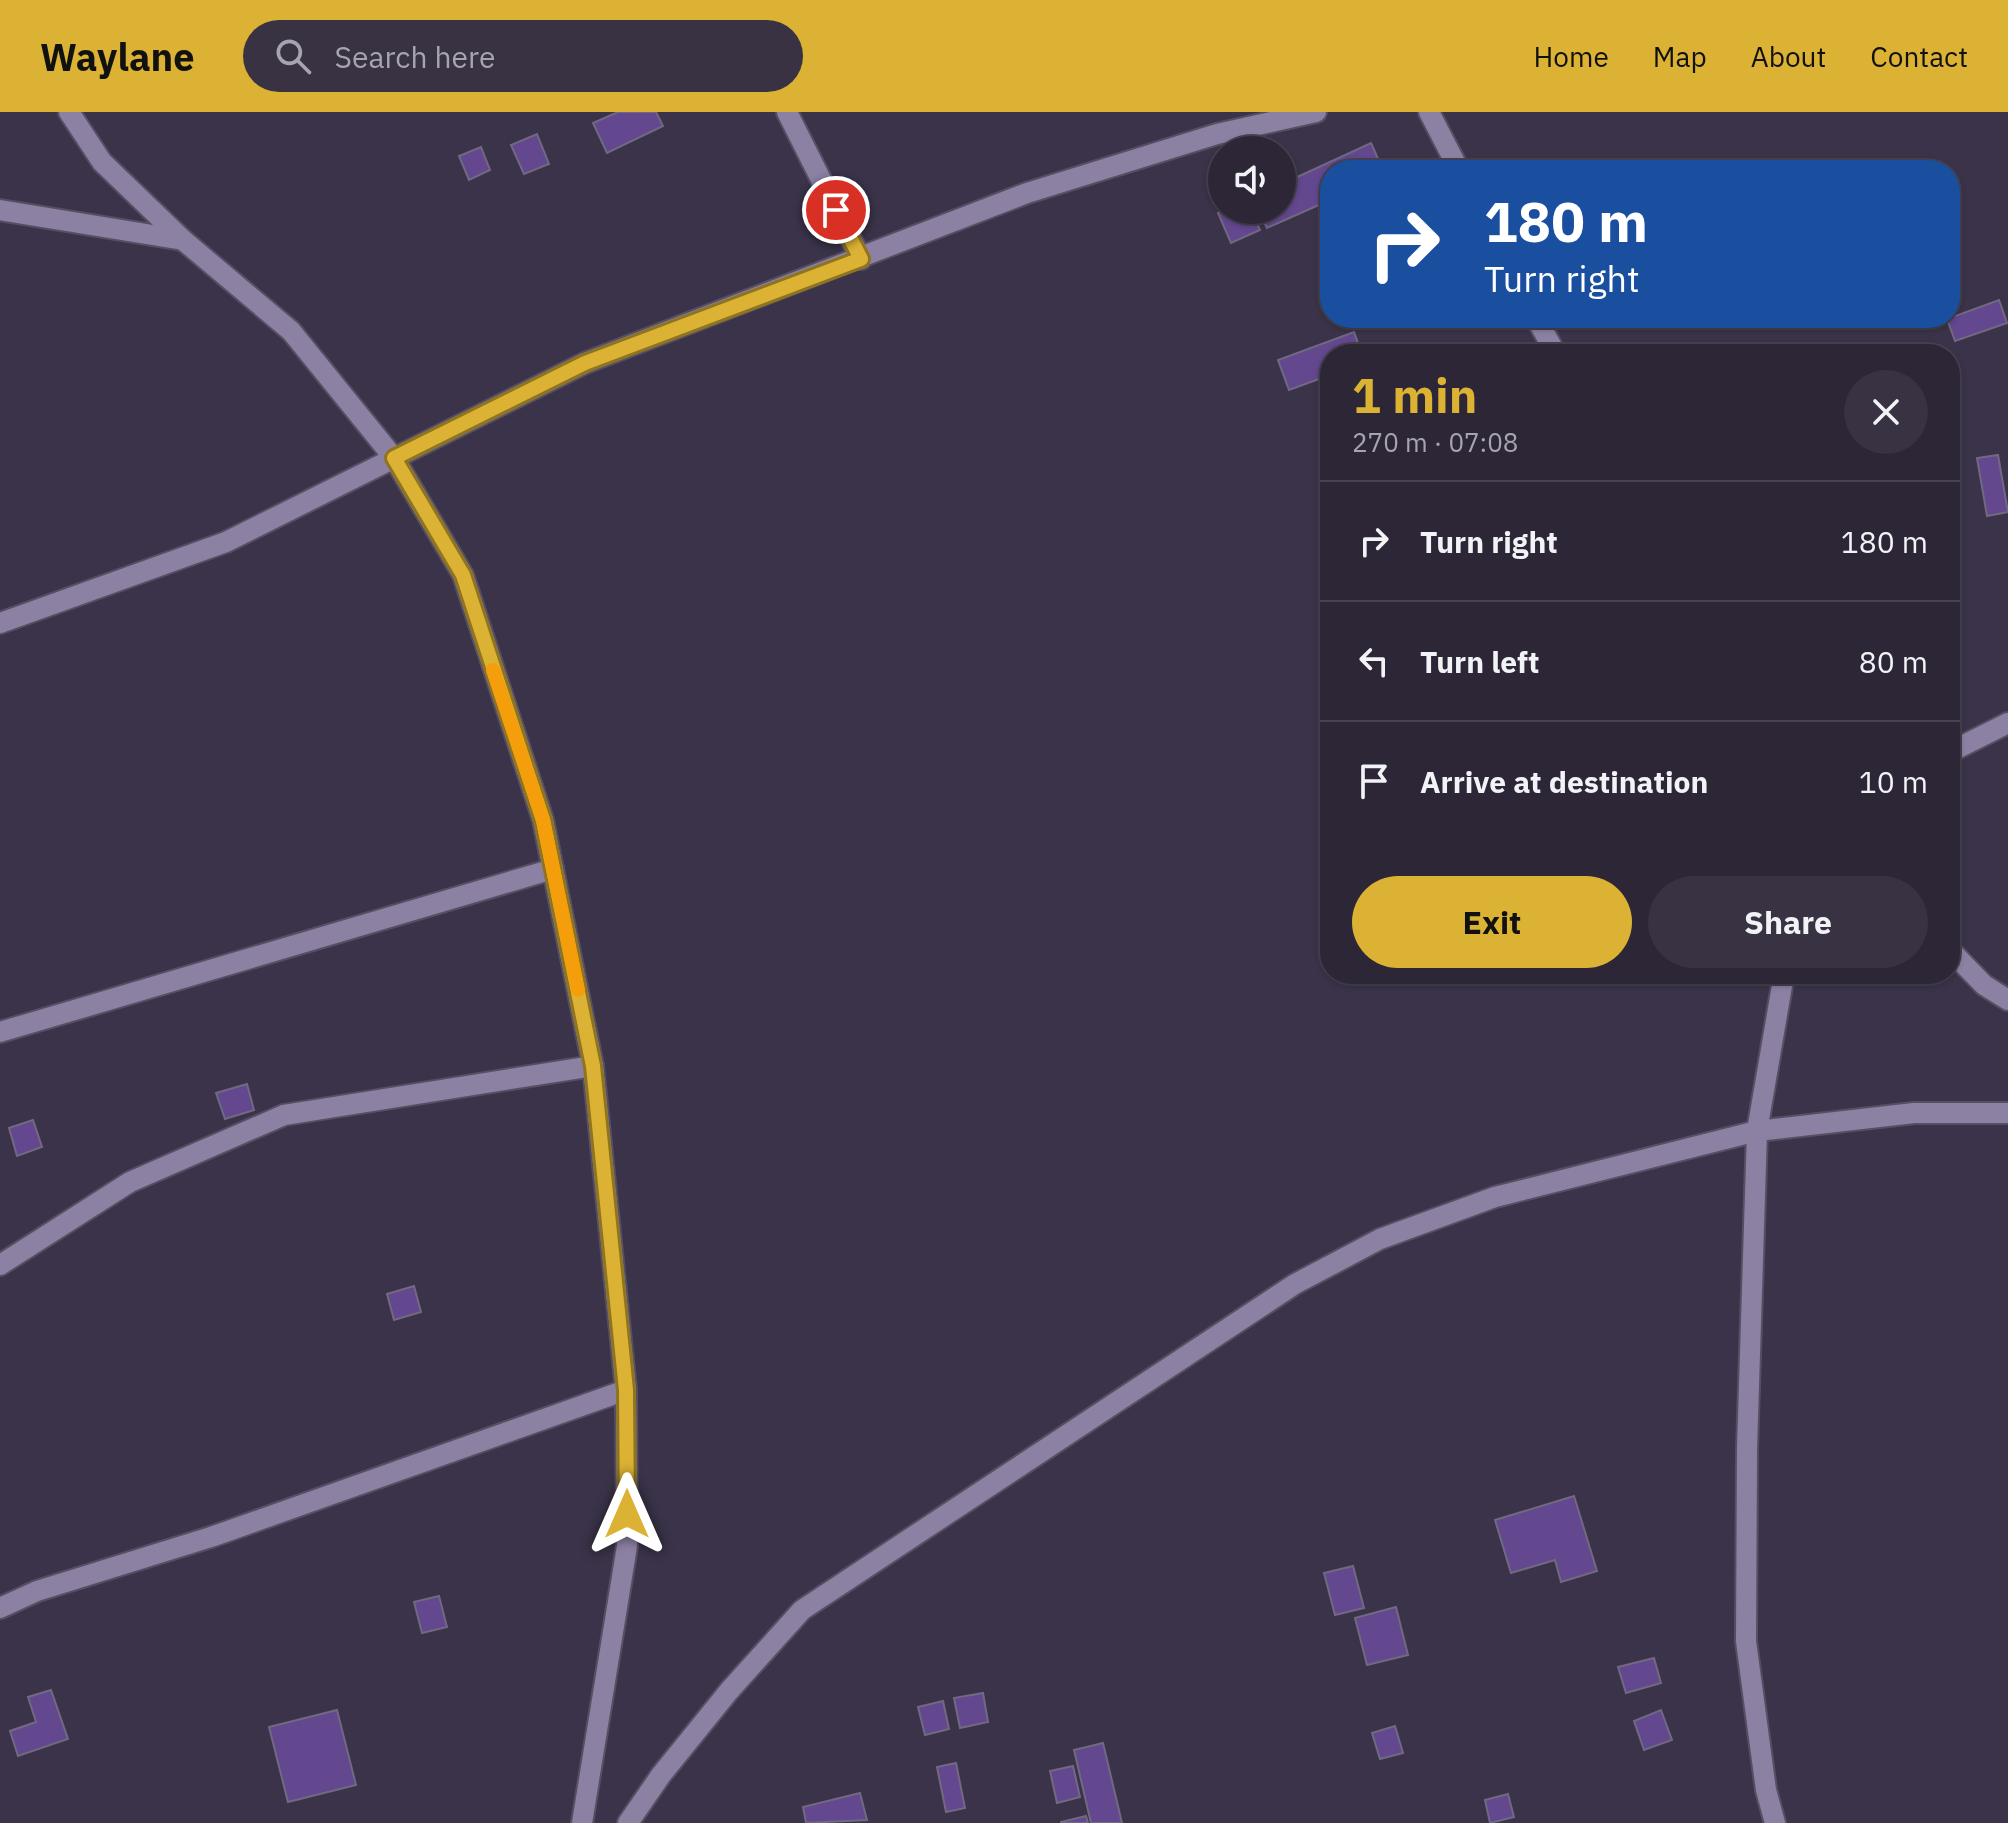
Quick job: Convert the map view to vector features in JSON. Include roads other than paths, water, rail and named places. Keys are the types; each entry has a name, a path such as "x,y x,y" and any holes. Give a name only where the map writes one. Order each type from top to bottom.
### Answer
{"street":[{"path":"69,112 102,162 183,240 291,331 394,458 463,575 543,820 593,1066 626,1390 627,1546 582,1823"},
{"path":"787,112 861,259"},
{"path":"0,623 226,542 585,363 1027,193 1217,134 1316,112"},
{"path":"1429,112 1454,160"},
{"path":"0,210 183,240"},
{"path":"1960,747 2008,723"},
{"path":"0,1032 553,869"},
{"path":"1960,960 1984,985 2008,1000"},
{"path":"1775,1823 1766,1790 1746,1641 1747,1449 1757,1131 1782,984"},
{"path":"0,1265 130,1182 284,1115 593,1066"},
{"path":"628,1823 661,1775 729,1691 802,1610 1295,1284 1380,1239 1495,1197 1757,1131 1914,1113 2008,1113"},
{"path":"0,1608 37,1591 211,1537 626,1390"}]}
